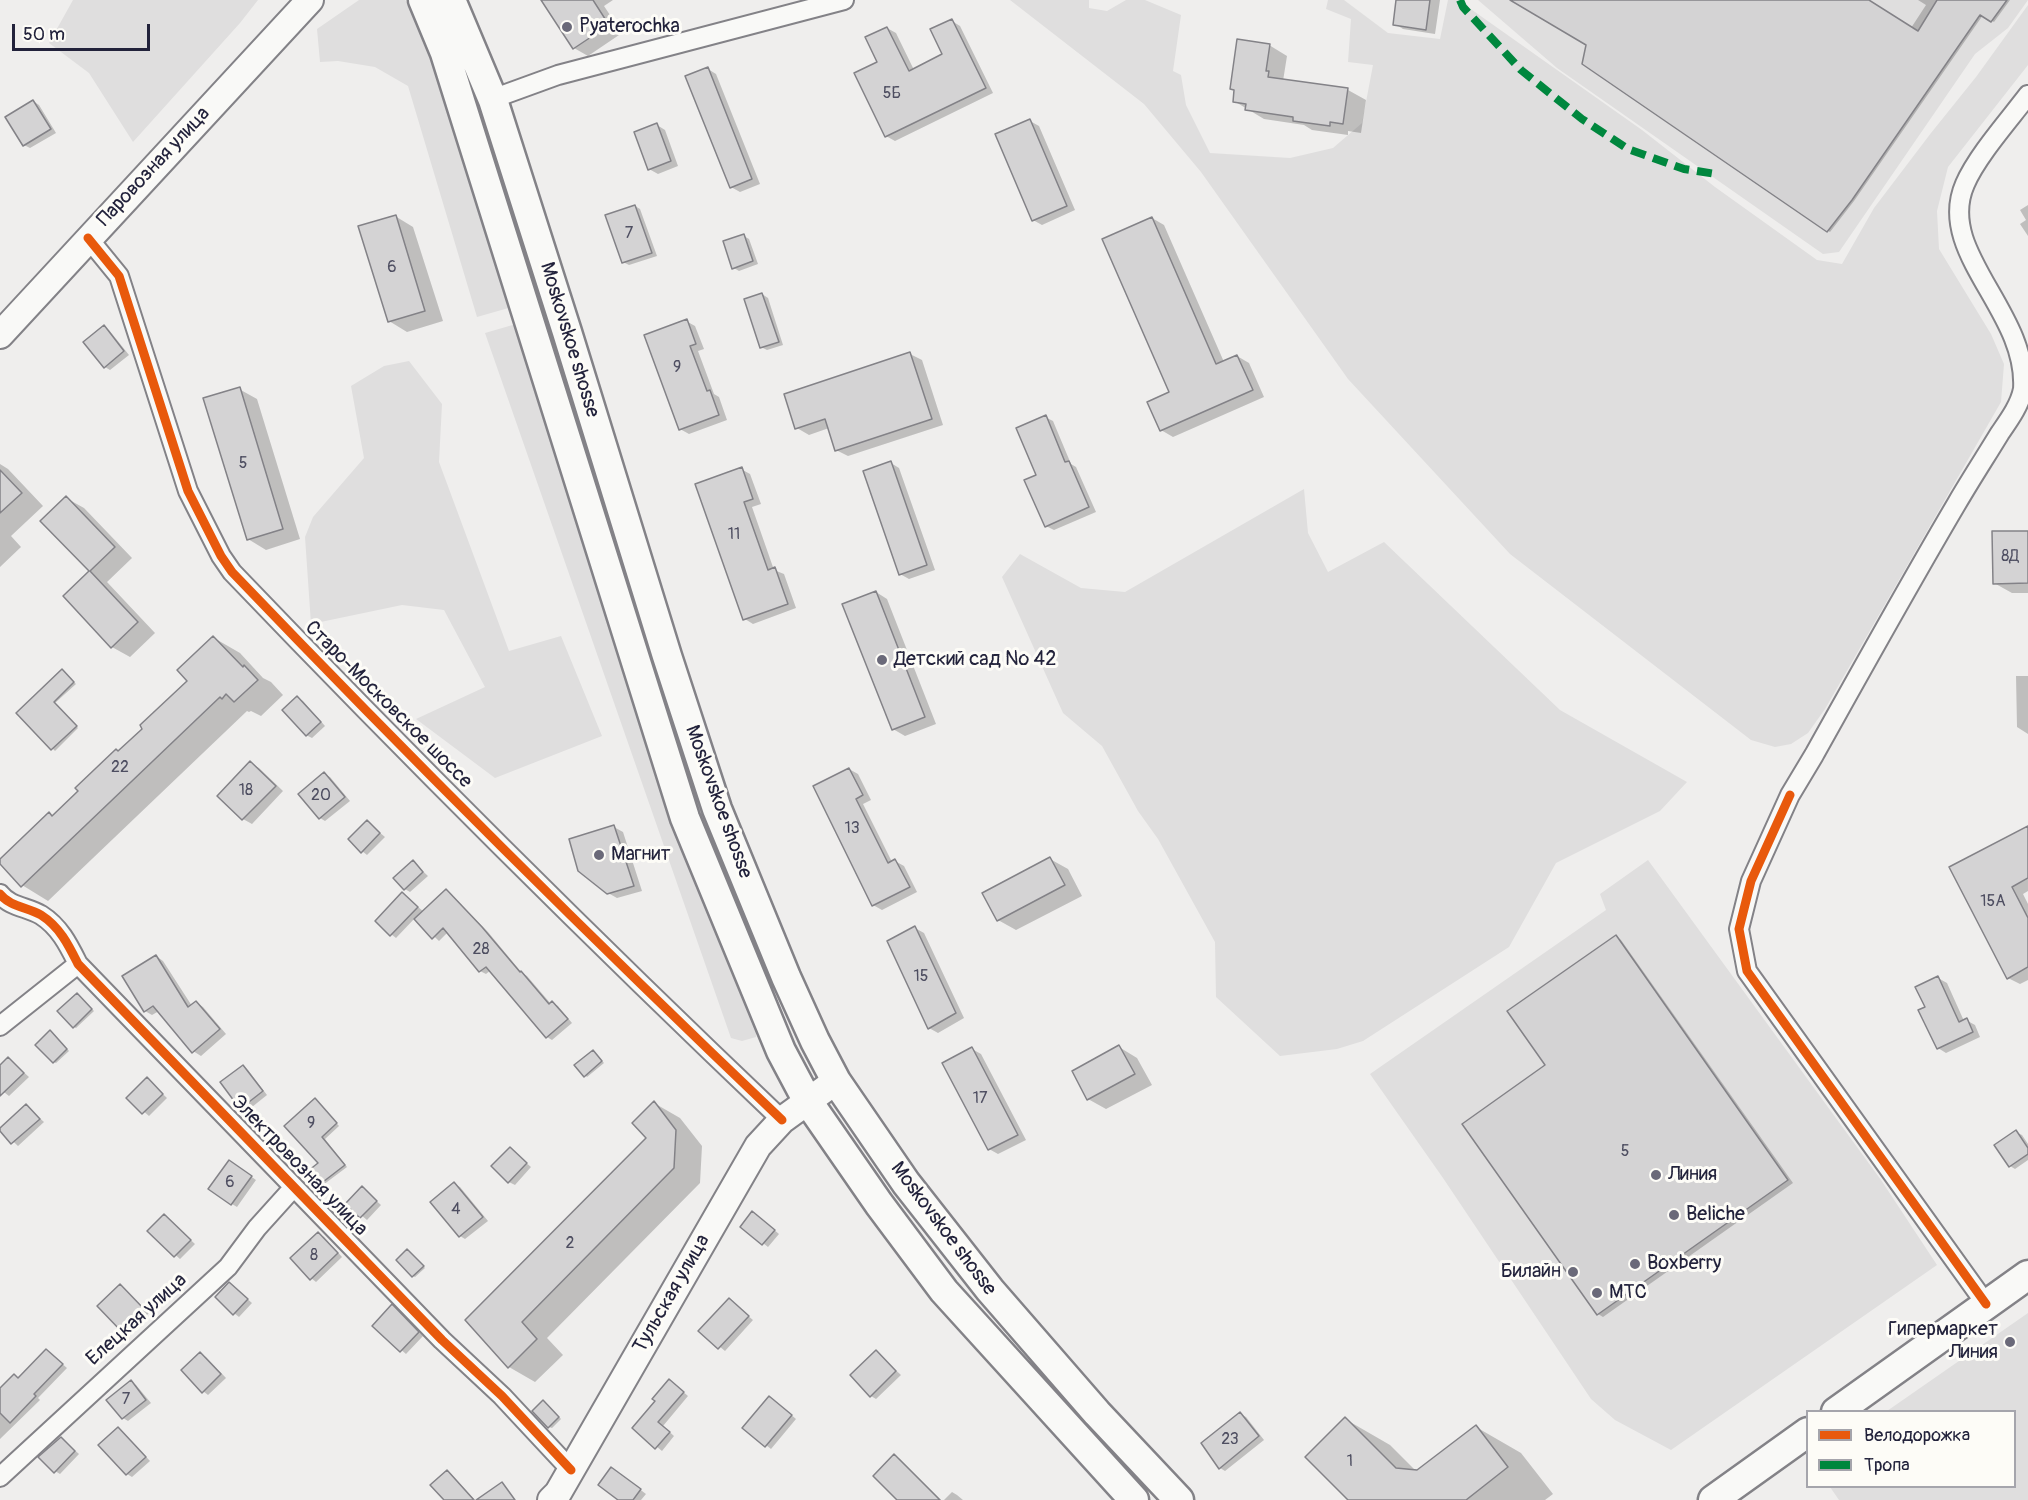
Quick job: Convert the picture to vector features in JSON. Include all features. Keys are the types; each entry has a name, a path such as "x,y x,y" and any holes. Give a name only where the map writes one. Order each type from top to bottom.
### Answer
{"main road":[{"name":"Moskovskoe shosse","path":"423,0 445,53 685,818 781,1051 807,1100 879,1204 944,1291 1134,1500"},
{"name":"Moskovskoe shosse","path":"451,0 493,100 717,809 786,977 815,1041 836,1081 906,1183 990,1290 1096,1413 1179,1500"},
{"name":"Паровозная улица","path":"0,334 308,3"},
{"name":"Тульская улица","path":"551,1500 571,1470 758,1146 782,1120 836,1081"},
{"path":"1839,1410 2028,1275"},
{"path":"1713,1500 1806,1433"}],"street":[{"path":"493,100 558,75 844,0"},
{"path":"1986,1304 1747,971 1739,929 1750,881 1790,795 1958,502 2016,408 2023,391 2026,367 2022,346 2014,326 1966,242 1960,221 1960,199 1973,169 2028,95"},
{"name":"Старо-Московское шоссе","path":"88,238 119,276 188,491 221,556 232,572 328,672 701,1044 782,1120"},
{"name":"Электровозная улица","path":"0,894 5,900 42,916 65,937 78,964 441,1340 502,1396 571,1470"},
{"path":"0,1026 78,964"},
{"name":"Елецкая улица","path":"0,1477 228,1268 257,1228 294,1186"}],"shaded area":[{"path":"73,0 258,0 133,142 89,73 49,43"},
{"path":"359,0 405,0 413,8 452,114 512,307 477,317 408,86 375,67 338,61 320,62 317,29"},
{"path":"1010,0 1089,0 1089,8 1107,11 1126,0 1145,0 1181,15 1173,71 1181,75 1186,105 1210,153 1290,158 1333,148 1362,123 1373,65 1348,62 1351,19 1326,9 1328,0 1344,0 1388,33 1440,39 1448,0 1458,0 1642,130 1715,187 1817,260 1842,264 1874,208 1976,77 2028,5 2028,65 1948,167 1937,211 1939,249 1991,334 2004,364 2001,402 1825,709 1808,733 1791,744 1775,747 1751,740 1510,554 1348,379 1201,172 1144,104"},
{"path":"1478,0 2028,0 2008,28 1975,54 1839,252 1823,254 1557,68"},
{"path":"516,324 756,1023 756,1037 742,1041 731,1038 485,333"},
{"path":"409,361 442,404 439,462 509,651 561,636 602,736 495,778 416,719 485,687 444,610 402,605 311,624 305,537 313,517 364,458 351,386 384,366"},
{"path":"1304,489 1308,533 1328,572 1384,542 1560,710 1687,782 1660,811 1556,863 1509,947 1363,1041 1337,1049 1280,1056 1216,997 1215,942 1158,839 1138,811 1102,746 1063,713 1002,577 1020,554 1081,588 1125,592"},
{"path":"1648,860 1881,1180 1937,1265 1671,1450 1615,1420 1591,1399 1443,1178 1370,1074 1606,910 1600,894"},
{"path":"2028,1313 2028,1500 1839,1500 1831,1488 2016,1488 2016,1410 1888,1410"}],"building":[{"path":"541,0 593,0 609,25 573,49"},
{"path":"1396,0 1430,0 1426,30 1393,25"},
{"path":"1510,0 1869,0 1918,31 1937,0 2007,0 1991,22 1980,15 1852,200 1827,232 1582,64 1586,45"},
{"path":"952,19 986,88 885,137 854,73 877,62 865,37 887,27 909,71 942,54 930,29"},
{"path":"1237,39 1270,44 1266,71 1269,71 1268,77 1348,88 1343,124 1330,122 1330,126 1293,121 1293,117 1245,110 1246,104 1233,102 1234,90 1230,89"},
{"path":"708,67 752,179 730,188 685,76"},
{"path":"33,100 51,129 23,146 5,117"},
{"path":"1030,119 1067,206 1032,221 995,134"},
{"path":"657,123 671,161 648,170 634,132"},
{"path":"635,205 652,253 622,263 605,215"},
{"path":"396,215 425,311 388,322 358,226"},
{"path":"1152,217 1216,364 1237,355 1253,390 1160,431 1147,402 1169,392 1102,239"},
{"path":"744,234 753,261 732,269 723,241"},
{"path":"762,293 779,342 760,348 744,299"},
{"path":"687,319 696,344 690,346 719,415 679,430 644,335"},
{"path":"104,325 124,351 104,368 83,342"},
{"path":"910,352 932,419 835,451 825,419 795,429 784,394"},
{"path":"240,387 283,529 247,540 203,398"},
{"path":"1046,415 1065,462 1069,461 1089,507 1045,527 1024,480 1036,475 1016,428"},
{"path":"891,461 927,565 899,575 863,471"},
{"path":"742,467 753,499 744,502 768,570 775,567 788,604 743,620 695,484"},
{"path":"0,470 22,493 0,513"},
{"path":"66,496 115,547 90,571 138,622 111,648 63,596 89,571 40,521"},
{"path":"1992,531 2028,531 2028,583 1993,584"},
{"path":"876,591 925,717 892,730 842,604"},
{"path":"213,636 258,680 234,702 226,694 222,699 220,697 21,887 0,864 0,859 49,812 52,816 78,791 75,788 116,749 118,751 142,729 140,725 187,681 177,670"},
{"path":"62,669 74,682 54,702 77,726 51,750 16,713"},
{"path":"297,696 321,722 306,736 282,710"},
{"path":"250,761 276,786 242,820 217,796"},
{"path":"849,768 863,795 856,799 888,863 895,859 910,887 872,906 813,786"},
{"path":"324,772 345,797 319,819 298,794"},
{"path":"367,820 380,833 361,853 348,839"},
{"name":"Магнит","path":"614,825 634,886 607,894 578,871 569,839"},
{"path":"2028,826 2028,878 2012,887 2028,918 2028,967 2007,979 1949,867"},
{"path":"1050,857 1065,885 997,921 982,893"},
{"path":"413,860 423,872 404,890 393,878"},
{"path":"446,889 549,1004 552,1001 568,1019 546,1038 486,967 479,972 443,928 432,939 414,919"},
{"path":"402,892 418,907 390,936 375,921"},
{"path":"915,926 956,1013 928,1029 887,941"},
{"path":"1616,935 1788,1180 1597,1315 1462,1124 1545,1065 1507,1011"},
{"path":"156,955 188,1007 196,1001 220,1029 192,1053 153,1006 144,1012 122,976"},
{"path":"1938,976 1959,1022 1967,1018 1973,1032 1937,1049 1918,1010 1925,1007 1915,987"},
{"path":"77,993 92,1009 73,1028 57,1011"},
{"path":"50,1030 67,1049 53,1063 35,1045"},
{"path":"1119,1045 1135,1074 1087,1100 1072,1071"},
{"path":"972,1047 1018,1135 988,1150 942,1063"},
{"path":"593,1050 602,1061 584,1077 574,1065"},
{"path":"8,1057 24,1073 0,1096 0,1065"},
{"path":"243,1065 263,1091 240,1109 220,1082"},
{"path":"147,1077 163,1094 142,1114 126,1098"},
{"path":"315,1098 337,1123 322,1137 345,1165 319,1185 308,1171 318,1163 284,1126"},
{"path":"654,1101 676,1130 674,1168 522,1322 537,1339 508,1368 465,1320 646,1138 632,1123"},
{"path":"26,1104 40,1119 11,1144 0,1128"},
{"path":"2016,1130 2028,1148 2028,1154 2009,1167 1994,1145"},
{"path":"510,1147 527,1163 508,1183 491,1166"},
{"path":"229,1160 252,1176 231,1205 208,1189"},
{"path":"454,1182 483,1217 459,1237 430,1202"},
{"path":"362,1186 377,1201 360,1218 345,1204"},
{"path":"752,1211 775,1230 762,1245 740,1227"},
{"path":"164,1214 191,1240 174,1257 147,1231"},
{"path":"318,1232 338,1253 310,1280 290,1258"},
{"path":"407,1249 424,1266 412,1277 396,1260"},
{"path":"229,1282 248,1299 233,1315 215,1297"},
{"path":"120,1284 144,1309 122,1332 97,1306"},
{"path":"729,1298 749,1316 718,1349 698,1331"},
{"path":"392,1304 419,1332 400,1352 372,1326"},
{"path":"46,1349 63,1364 10,1423 0,1413 0,1388 14,1374 18,1378"},
{"path":"876,1350 896,1371 870,1397 850,1375"},
{"path":"200,1352 221,1374 202,1393 181,1370"},
{"path":"669,1379 684,1392 658,1422 670,1432 655,1449 632,1428 655,1401 652,1399"},
{"path":"131,1380 146,1400 122,1419 106,1400"},
{"path":"769,1396 792,1415 765,1447 742,1428"},
{"path":"543,1400 559,1417 548,1428 532,1411"},
{"path":"1240,1412 1259,1436 1219,1469 1201,1443"},
{"path":"1345,1417 1396,1468 1417,1470 1476,1425 1508,1467 1466,1500 1348,1500 1305,1457"},
{"path":"118,1427 146,1457 126,1475 98,1445"},
{"path":"61,1437 75,1451 54,1473 38,1457"},
{"path":"894,1454 940,1500 897,1500 873,1476"},
{"path":"611,1467 641,1489 633,1500 618,1500 598,1485"},
{"path":"447,1470 474,1500 444,1500 430,1485"},
{"path":"502,1482 515,1500 476,1500"}],"marked path":[{"path":"1460,0 1463,7 1521,70 1582,119 1628,149 1684,169 1716,174"}],"cycle path":[{"path":"88,238 119,276 188,491 221,556 232,572 504,849 782,1120"},
{"path":"1790,795 1751,881 1739,929 1747,971 1986,1304"},
{"path":"0,894 9,902 36,912 54,925 78,964 442,1340 502,1396 571,1470"}],"place":[{"name":"Pyaterochka","path":"567,27"},
{"name":"Детский сад № 42","path":"882,660"},
{"name":"Магнит","path":"599,855"},
{"name":"Линия","path":"1656,1175"},
{"name":"Beliche","path":"1674,1215"},
{"name":"Boxberry","path":"1635,1264"},
{"name":"Билайн","path":"1573,1272"},
{"name":"МТС","path":"1597,1293"},
{"name":"Гипермаркет Линия","path":"2010,1342"}]}
